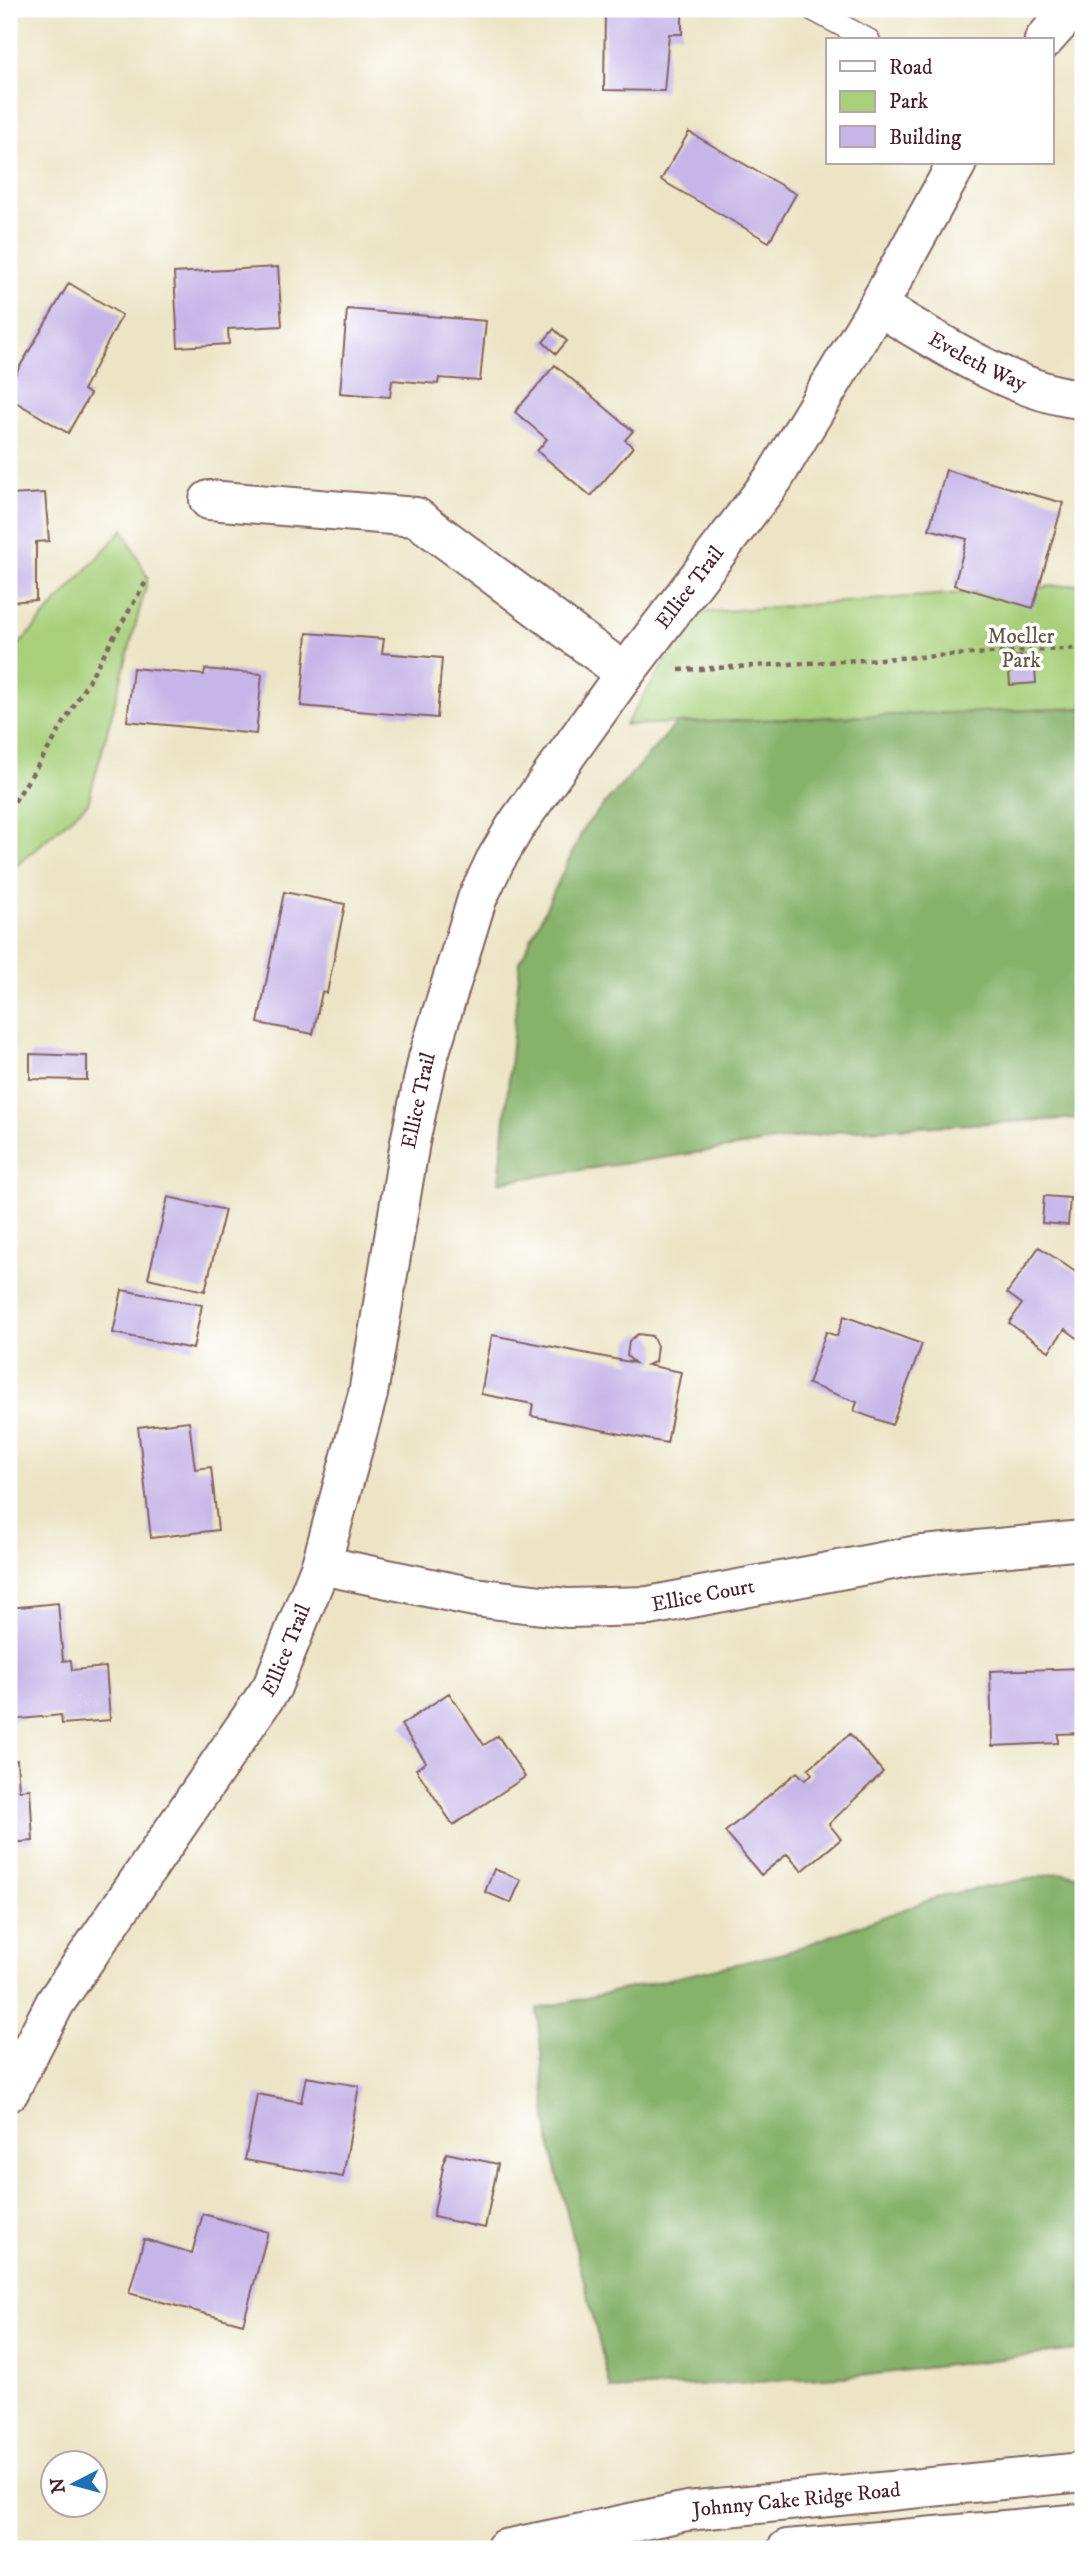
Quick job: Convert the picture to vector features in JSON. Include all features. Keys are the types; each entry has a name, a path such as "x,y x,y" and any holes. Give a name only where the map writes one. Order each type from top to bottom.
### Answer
{"street":[{"path":"1046,38 1072,9"},
{"name":"Ellice Trail","path":"9,2092 55,2003 272,1687 321,1565 368,1394 410,1142 428,1058 477,899 495,861 517,824 625,673 774,478 878,306 956,164"},
{"name":"Eveleth Way","path":"878,306 938,342 1027,386 1083,399"},
{"path":"209,500 416,517 625,673"},
{"name":"Ellice Court","path":"321,1565 488,1598 568,1608 649,1606 913,1556 1083,1540"},
{"name":"Johnny Cake Ridge Road","path":"512,2549 687,2511 1083,2472"},
{"path":"787,2549 1083,2523"},
{"name":"Johnny Cake Ridge Road","path":"505,2549 519,2549"}],"lane":[{"path":"811,9 865,38"}],"path":[{"path":"9,810 54,740 148,578"},
{"path":"625,673 1083,648"}],"green space":[{"path":"123,529 148,578 88,803 9,872 9,656"},
{"name":"Moeller Park","path":"1083,584 1083,708 625,725 697,613"},
{"path":"1083,708 1083,1118 843,1131 499,1182 520,962 585,826 677,723"},
{"path":"1059,1873 1083,1876 1083,2349 860,2376 611,2390 549,2140 537,2009 784,1953 940,1896"}],"building":[{"path":"605,9 682,9 682,34 669,34 664,91 604,90"},
{"path":"689,132 796,194 769,242 661,180"},
{"path":"278,267 282,326 228,329 229,344 178,347 174,273"},
{"path":"69,283 122,315 83,390 90,394 68,433 9,398 9,385"},
{"path":"347,309 486,321 480,381 439,378 438,384 392,380 390,397 340,393"},
{"path":"554,329 567,341 556,354 543,342"},
{"path":"555,365 633,431 625,440 633,447 591,496 537,451 547,439 515,412"},
{"path":"946,470 1063,503 1033,608 954,585 967,539 929,529"},
{"path":"45,493 49,541 36,542 36,600 9,602 9,495"},
{"path":"307,633 384,639 382,653 442,658 437,718 301,706"},
{"path":"1034,655 1036,683 1010,685 1008,657"},
{"path":"133,668 204,675 205,669 262,674 256,734 127,721"},
{"path":"284,892 345,904 327,993 322,992 313,1034 258,1023"},
{"path":"30,1054 87,1056 87,1080 30,1079"},
{"path":"1044,1196 1070,1198 1068,1225 1042,1223"},
{"path":"168,1197 225,1210 205,1291 148,1278"},
{"path":"1039,1247 1083,1277 1083,1342 1065,1329 1049,1351 1009,1323 1022,1304 1007,1293"},
{"path":"122,1290 202,1305 193,1349 113,1333"},
{"path":"844,1316 922,1344 892,1425 854,1411 857,1402 808,1384 826,1332 837,1336"},
{"path":"638,1334 652,1336 657,1346 655,1362 647,1365 681,1372 667,1443 531,1416 533,1404 481,1394 492,1335 635,1363 627,1356 629,1341"},
{"path":"189,1421 195,1469 211,1467 218,1530 151,1538 138,1427"},
{"path":"58,1603 63,1661 71,1660 72,1670 106,1667 110,1720 62,1724 61,1715 11,1720 9,1608"},
{"path":"1083,1668 1083,1733 1058,1734 1058,1743 992,1746 990,1671"},
{"path":"449,1693 484,1745 498,1736 525,1777 453,1825 416,1769 426,1762 401,1725"},
{"path":"850,1734 883,1772 829,1824 841,1839 802,1871 787,1854 761,1875 725,1832 797,1772 805,1780 812,1774 808,1769"},
{"path":"17,1760 19,1790 30,1789 33,1841 9,1843 9,1761"},
{"path":"494,1869 521,1880 511,1903 485,1892"},
{"path":"306,2077 359,2086 343,2177 245,2160 257,2094 301,2102"},
{"path":"446,2153 498,2164 485,2228 433,2217"},
{"path":"203,2214 268,2232 243,2324 129,2293 144,2239 192,2253"}]}
